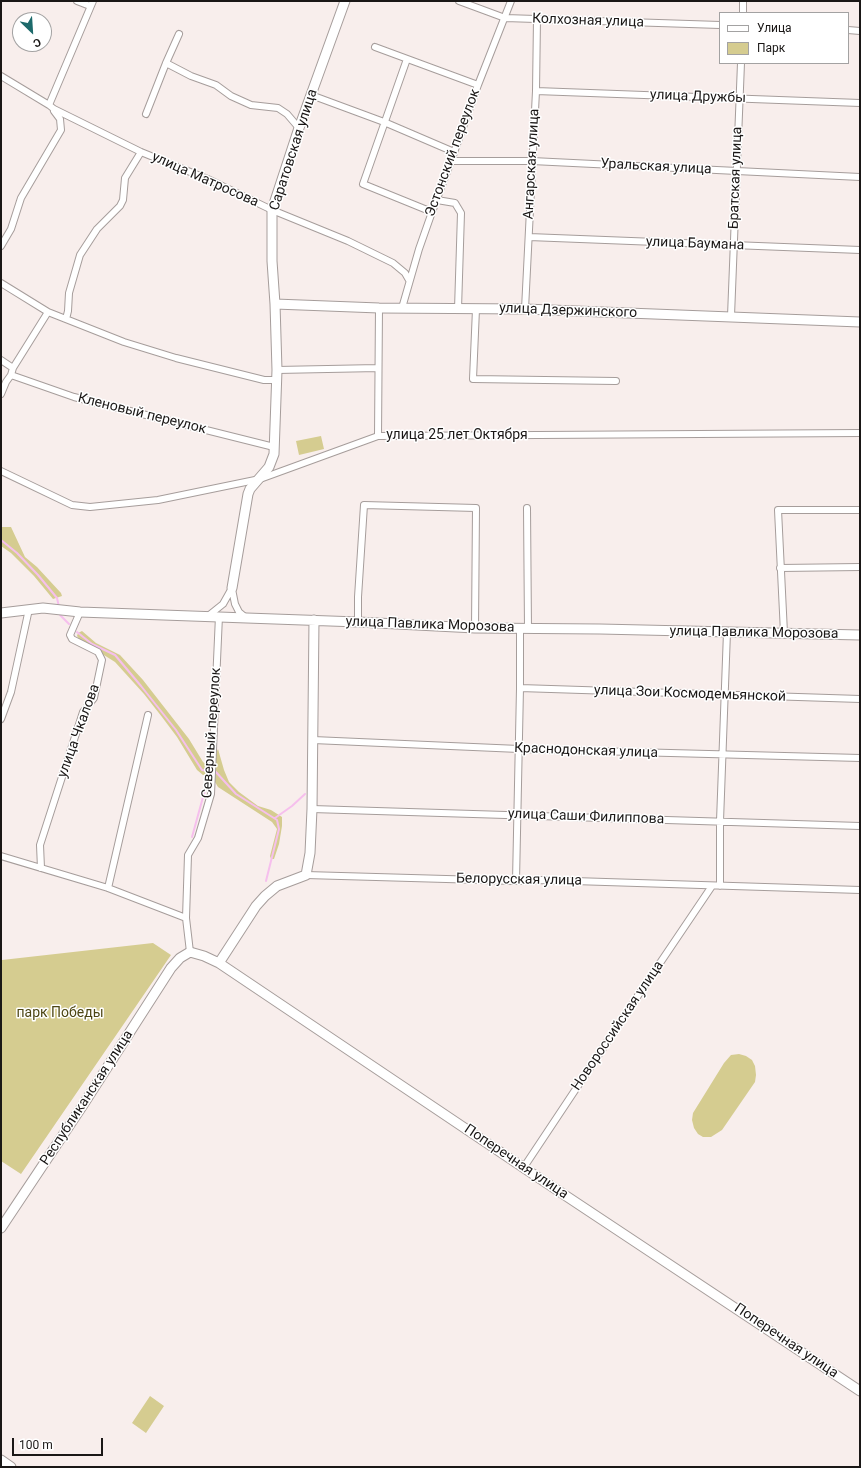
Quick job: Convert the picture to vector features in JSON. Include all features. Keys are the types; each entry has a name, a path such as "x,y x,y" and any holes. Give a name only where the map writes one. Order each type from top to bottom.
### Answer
{"street":[{"path":"1,246 12,229 21,198 61,130 60,119 51,107 92,4 77,1"},
{"name":"Саратовская улица","path":"232,588 248,494 250,489 260,479 273,459 276,370 275,304 272,261 272,210 299,128 345,1"},
{"name":"Колхозная улица","path":"458,1 505,18 719,25"},
{"name":"Эстонский переулок","path":"402,308 409,280 432,212 452,161 478,85 511,1"},
{"path":"743,1 743,12"},
{"name":"Ангарская улица","path":"525,309 536,91 537,19"},
{"path":"849,30 860,31"},
{"path":"146,114 179,34"},
{"path":"375,47 478,85"},
{"path":"407,59 363,184 432,212"},
{"path":"166,63 191,76 216,85 231,96 251,105 278,108 287,114 299,128"},
{"name":"Братская улица","path":"731,316 741,64"},
{"name":"улица Матросова","path":"1,76 51,107 141,152 210,180 272,210 348,241 393,263 405,273 409,280"},
{"name":"улица Дружбы","path":"536,91 860,103"},
{"path":"311,95 384,122 454,152"},
{"path":"66,318 69,293 80,255 97,229 120,206 123,200 125,178 141,152"},
{"name":"Уральская улица","path":"452,161 532,161 860,177"},
{"path":"437,200 455,203 462,213 458,309"},
{"name":"улица Баумана","path":"529,237 860,250"},
{"path":"1,283 48,312 124,342 176,358 264,380 276,380"},
{"name":"улица Дзержинского","path":"275,304 379,308 525,309 860,322"},
{"path":"378,436 379,308"},
{"path":"476,309 473,379 616,381"},
{"path":"1,394 6,382 12,375 13,368 48,312"},
{"path":"1,360 13,368"},
{"path":"276,370 378,368"},
{"name":"Кленовый переулок","path":"12,375 74,397 274,447"},
{"name":"улица 25 лет Октября","path":"1,471 72,505 90,507 158,500 260,479 378,436 860,433"},
{"path":"358,622 358,598 364,505 476,508 475,628"},
{"path":"516,881 520,688 524,629 527,508"},
{"path":"784,633 778,510 860,510"},
{"path":"780,568 860,567"},
{"path":"208,616 222,604 232,588"},
{"path":"232,588 235,604 239,612 245,617"},
{"path":"1,719 12,692 29,609"},
{"name":"улица Павлика Морозова","path":"1,613 29,609 48,609 80,612 245,617 475,628 860,635"},
{"name":"улица Чкалова","path":"41,868 40,845 83,712 94,698 102,660 98,652 72,639 70,635 80,612"},
{"name":"Северный переулок","path":"190,952 186,918 188,855 198,838 211,794 219,616"},
{"path":"306,875 310,853 312,809 314,620"},
{"path":"720,886 720,821 727,632"},
{"name":"улица Зои Космодемьянской","path":"520,688 860,699"},
{"path":"108,888 148,715"},
{"name":"Краснодонская улица","path":"313,740 519,749 860,758"},
{"name":"улица Саши Филиппова","path":"312,809 860,826"},
{"path":"1,856 108,888 186,918"},
{"name":"Белорусская улица","path":"219,963 256,906 265,896 277,886 306,875 516,881 542,880 860,890"},
{"name":"Новороссийская улица","path":"524,1167 634,1000 712,886"},
{"name":"Поперечная улица","path":"190,952 204,956 219,963 860,1391"},
{"name":"Республиканская улица","path":"1,1228 172,968 180,958 190,952"},
{"path":"1,1460 11,1467"}],"green space":[{"path":"321,436 324,449 299,455 296,441"},
{"path":"1,527 11,527 25,557 37,567 61,593 62,596 53,599 34,576 11,553 1,546"},
{"path":"82,631 96,643 120,655 143,680 189,739 203,762 210,768 209,774 203,775 197,770 177,737 162,717 144,694 115,662 80,640 77,636 78,633"},
{"path":"218,749 229,782 239,792 258,806 271,810 282,817 279,844 274,859 271,859 270,856 277,829 272,822 218,787 215,782 216,753"},
{"name":"парк Победы","path":"153,943 171,955 21,1174 1,1161 2,960"},
{"path":"739,1054 752,1060 755,1066 755,1082 722,1130 711,1137 703,1137 698,1134 694,1128 692,1120 693,1113 724,1063 731,1055"},
{"path":"150,1396 164,1406 146,1433 132,1423"}],"waterway":[{"path":"1,540 17,553 38,575 57,598 59,607"},
{"path":"60,615 69,624"},
{"path":"77,632 92,644 115,655 176,730 202,770 209,771"},
{"path":"192,837 209,771"},
{"path":"215,771 236,794 277,820 279,829 266,881"},
{"path":"275,818 292,806 305,794"}]}
